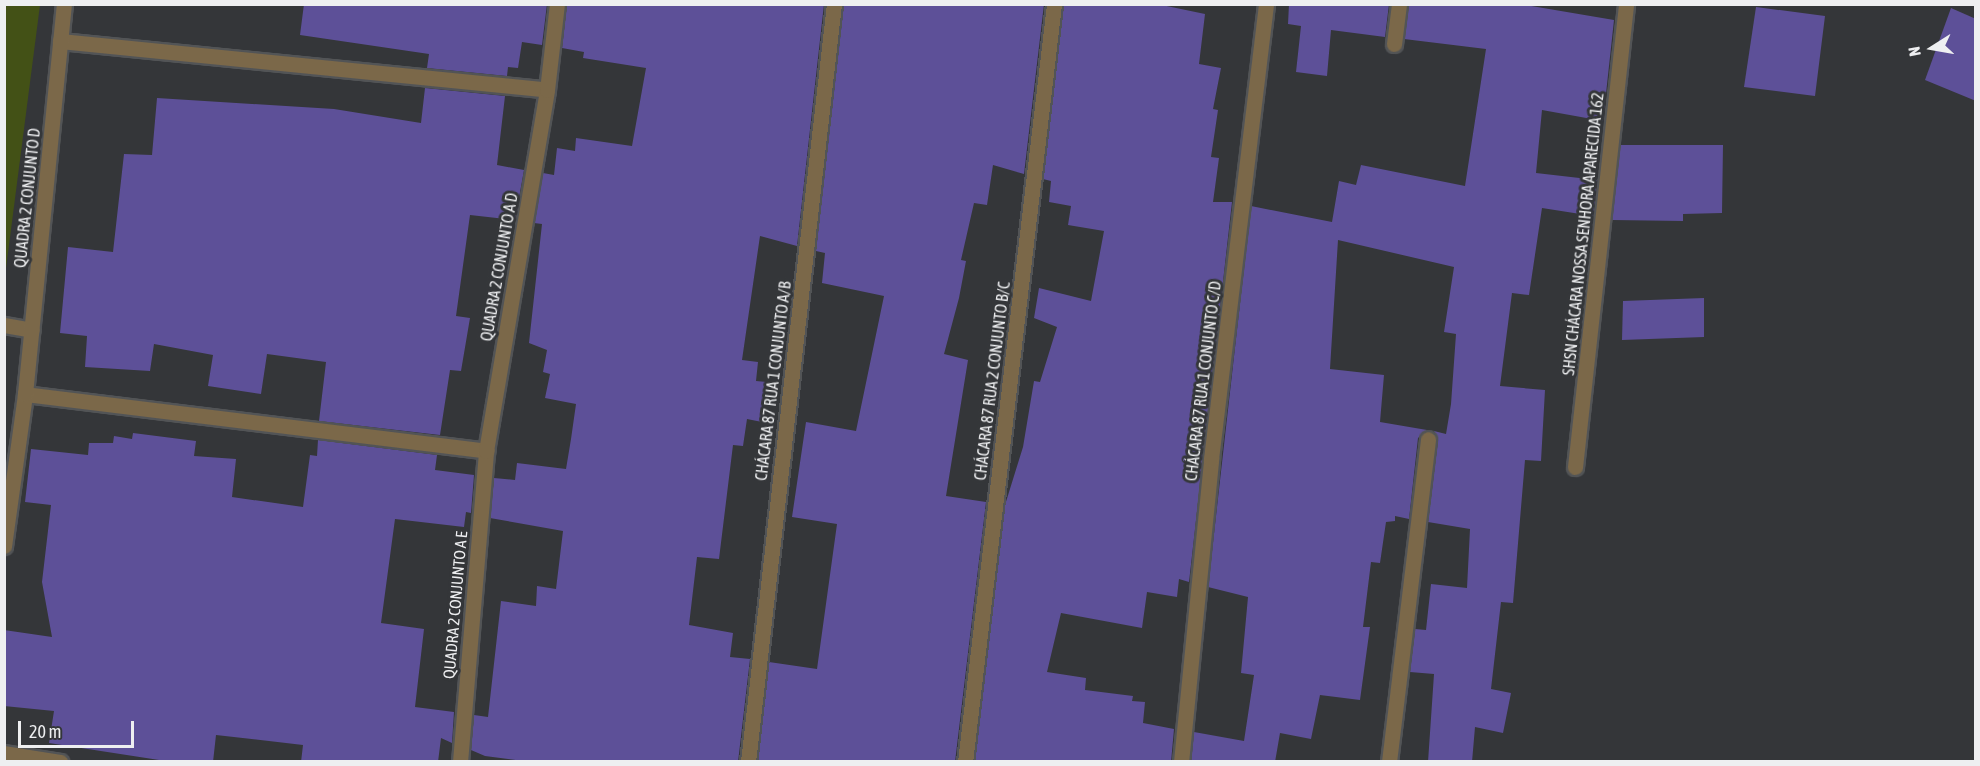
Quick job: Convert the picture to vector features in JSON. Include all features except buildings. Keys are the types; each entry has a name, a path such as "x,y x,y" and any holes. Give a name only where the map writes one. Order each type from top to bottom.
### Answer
{"street":[{"name":"QUADRA 2 CONJUNTO D","path":"4,546 25,394 64,4"},
{"name":"QUADRA 2 CONJUNTO A D","path":"486,451 547,90 557,4"},
{"name":"CHÁCARA 87 RUA 1 CONJUNTO A/B","path":"748,762 834,4"},
{"name":"CHÁCARA 87 RUA 2 CONJUNTO B/C","path":"965,762 1054,4"},
{"name":"CHÁCARA 87 RUA 1 CONJUNTO C/D","path":"1181,762 1211,459 1266,4"},
{"path":"1394,45 1400,4"},
{"name":"SHSN CHÁCARA NOSSA SENHORA APARECIDA 162","path":"1575,467 1626,4"},
{"path":"60,41 547,90"},
{"path":"4,325 32,330"},
{"path":"25,394 486,451"},
{"path":"1389,762 1428,439"},
{"name":"QUADRA 2 CONJUNTO A E","path":"460,762 486,451"},
{"path":"4,753 60,762"}],"green space":[{"path":"4,5 40,5 5,276 4,276"}]}
